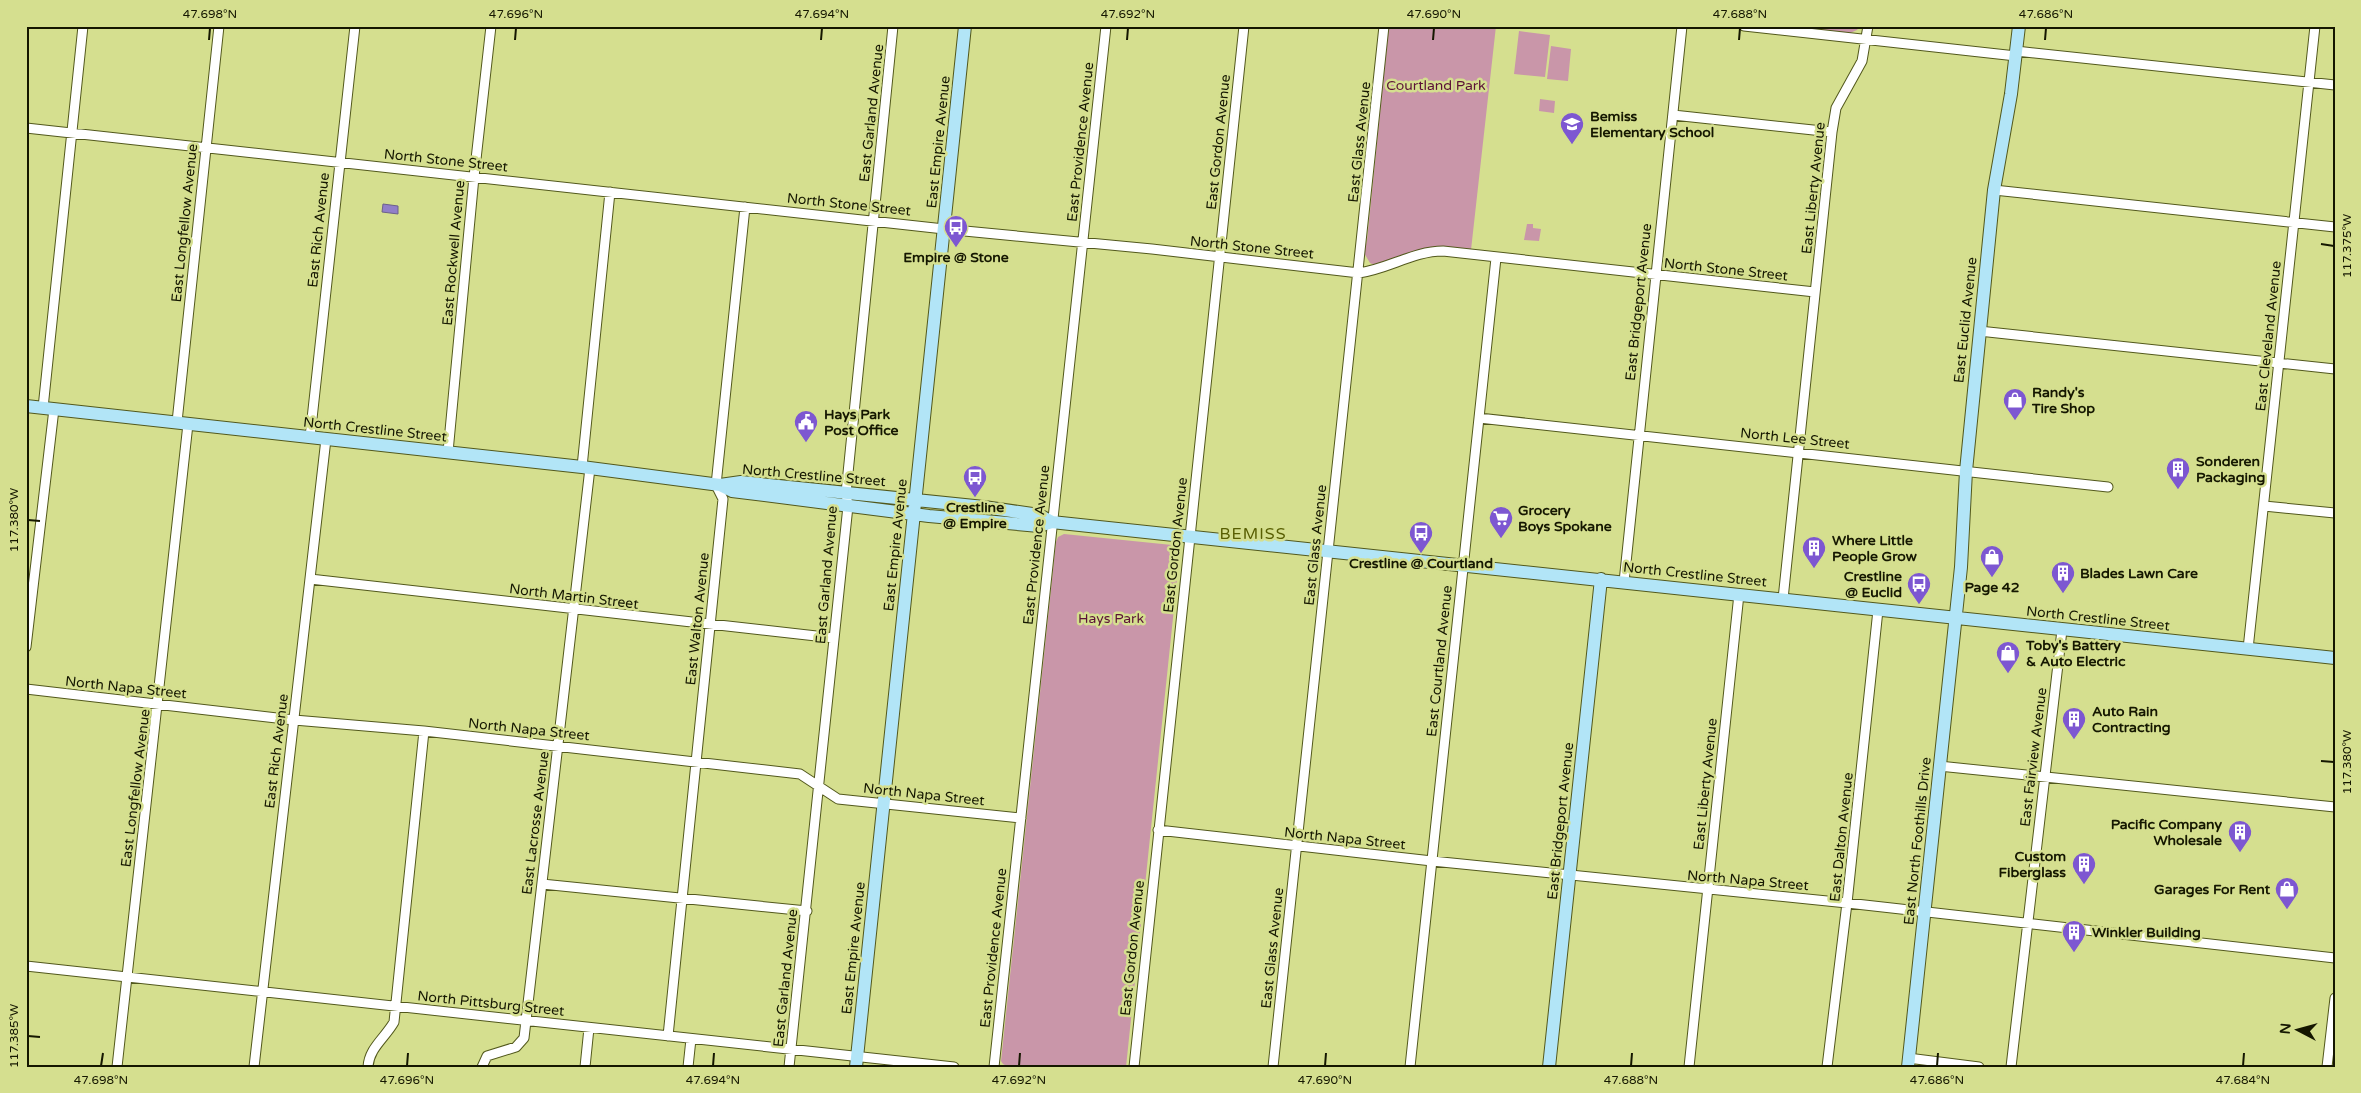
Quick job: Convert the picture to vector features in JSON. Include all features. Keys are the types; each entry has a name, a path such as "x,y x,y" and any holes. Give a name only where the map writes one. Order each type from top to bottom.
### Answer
{"main road":[{"name":"East Empire Avenue","path":"856,1062 965,26"},
{"name":"East Euclid Avenue","path":"1956,619 1966,471 1979,331 1994,190 2019,26"},
{"name":"North Crestline Street","path":"26,406 448,452 718,485 741,482 915,500 1039,515 1052,522 1463,564 1783,598 1956,619 2335,658"},
{"name":"North Crestline Street","path":"718,485 732,491 914,514 1039,526 1052,522"},
{"name":"East Bridgeport Avenue","path":"1549,1067 1601,579"},
{"name":"East North Foothills Drive","path":"1908,1062 1956,619"}],"street":[{"path":"26,647 71,133 83,26"},
{"name":"East Longfellow Avenue","path":"117,1067 158,704 206,149 219,26"},
{"name":"East Rich Avenue","path":"310,437 355,26"},
{"name":"East Rockwell Avenue","path":"448,452 474,177 491,26"},
{"name":"East Garland Avenue","path":"789,1067 848,506 846,493 893,26"},
{"name":"East Providence Avenue","path":"994,1067 1106,26"},
{"name":"East Gordon Avenue","path":"1134,1067 1244,26"},
{"name":"East Glass Avenue","path":"1273,1067 1384,26"},
{"name":"East Bridgeport Avenue","path":"1624,582 1682,26"},
{"path":"1744,26 1866,40 2335,85"},
{"name":"East Liberty Avenue","path":"1783,598 1832,132 1836,108 1862,62 1868,26"},
{"name":"East Cleveland Avenue","path":"2248,649 2315,26"},
{"path":"1673,115 1832,132"},
{"name":"North Stone Street","path":"26,128 339,164 1359,273 1375,271 1431,251 1815,292"},
{"path":"1994,190 2335,227"},
{"name":"East Lacrosse Avenue","path":"482,1067 487,1056 516,1047 524,1038 574,610 610,192"},
{"name":"East Walton Avenue","path":"668,1036 723,499 718,485 745,207"},
{"name":"East Courtland Avenue","path":"1410,1067 1496,258"},
{"path":"1979,331 2335,369"},
{"name":"North Lee Street","path":"1479,418 2108,487"},
{"name":"East Rich Avenue","path":"254,1067 326,439"},
{"path":"2264,506 2335,513"},
{"name":"North Martin Street","path":"310,579 834,638"},
{"name":"East Liberty Avenue","path":"1689,1067 1739,594"},
{"name":"East Dalton Avenue","path":"1828,1067 1848,903 1878,610"},
{"name":"East Fairview Avenue","path":"2011,1067 2062,630"},
{"name":"North Napa Street","path":"26,690 294,720 424,731 800,774 838,799 1021,818"},
{"path":"368,1067 369,1058 394,1022 424,731"},
{"path":"1940,766 2335,807"},
{"name":"North Napa Street","path":"1158,830 1296,847 1367,853 1570,876 1848,903 2335,958"},
{"path":"542,884 806,912"},
{"name":"North Pittsburg Street","path":"26,966 262,994 395,1006 691,1038 791,1050 856,1062 954,1067"},
{"path":"2327,1067 2335,998"},
{"path":"585,1067 589,1028"},
{"path":"688,1067 691,1038"},
{"path":"1908,1062 1979,1067"}],"green space":[{"name":"Courtland Park","path":"1389,26 1496,26 1471,250 1430,248 1381,264 1370,263 1364,253 1367,240"},
{"path":"1789,26 1860,26 1857,30 1850,33"},
{"path":"1519,31 1550,35 1545,77 1514,74"},
{"path":"1551,46 1571,49 1568,81 1547,79"},
{"path":"1540,99 1555,101 1554,113 1539,111"},
{"path":"1527,224 1533,224 1533,228 1541,229 1539,241 1524,240"},
{"name":"Hays Park","path":"1064,534 1172,545 1180,551 1126,1067 1009,1067 1001,1061 1056,542 1058,537"}],"shaded area":[{"path":"383,204 398,206 398,214 382,212"}],"place":[{"name":"Bemiss Elementary School","path":"1572,145"},
{"name":"Empire @ Stone","path":"956,248"},
{"name":"Randy's Tire Shop","path":"2015,421"},
{"name":"Hays Park Post Office","path":"806,443"},
{"name":"Sonderen Packaging","path":"2178,490"},
{"name":"Crestline @ Empire","path":"975,498"},
{"name":"Grocery Boys Spokane","path":"1501,539"},
{"name":"Crestline @ Courtland","path":"1421,554"},
{"name":"Where Little People Grow","path":"1814,569"},
{"name":"Page 42","path":"1992,578"},
{"name":"Blades Lawn Care","path":"2063,594"},
{"name":"Crestline @ Euclid","path":"1919,605"},
{"name":"Toby's Battery & Auto Electric","path":"2008,674"},
{"name":"Auto Rain Contracting","path":"2074,740"},
{"name":"Pacific Company Wholesale","path":"2240,853"},
{"name":"Custom Fiberglass","path":"2084,885"},
{"name":"Garages For Rent","path":"2287,910"},
{"name":"Winkler Building","path":"2074,953"}],"district":[{"name":"BEMISS","path":"1253,533"}]}
